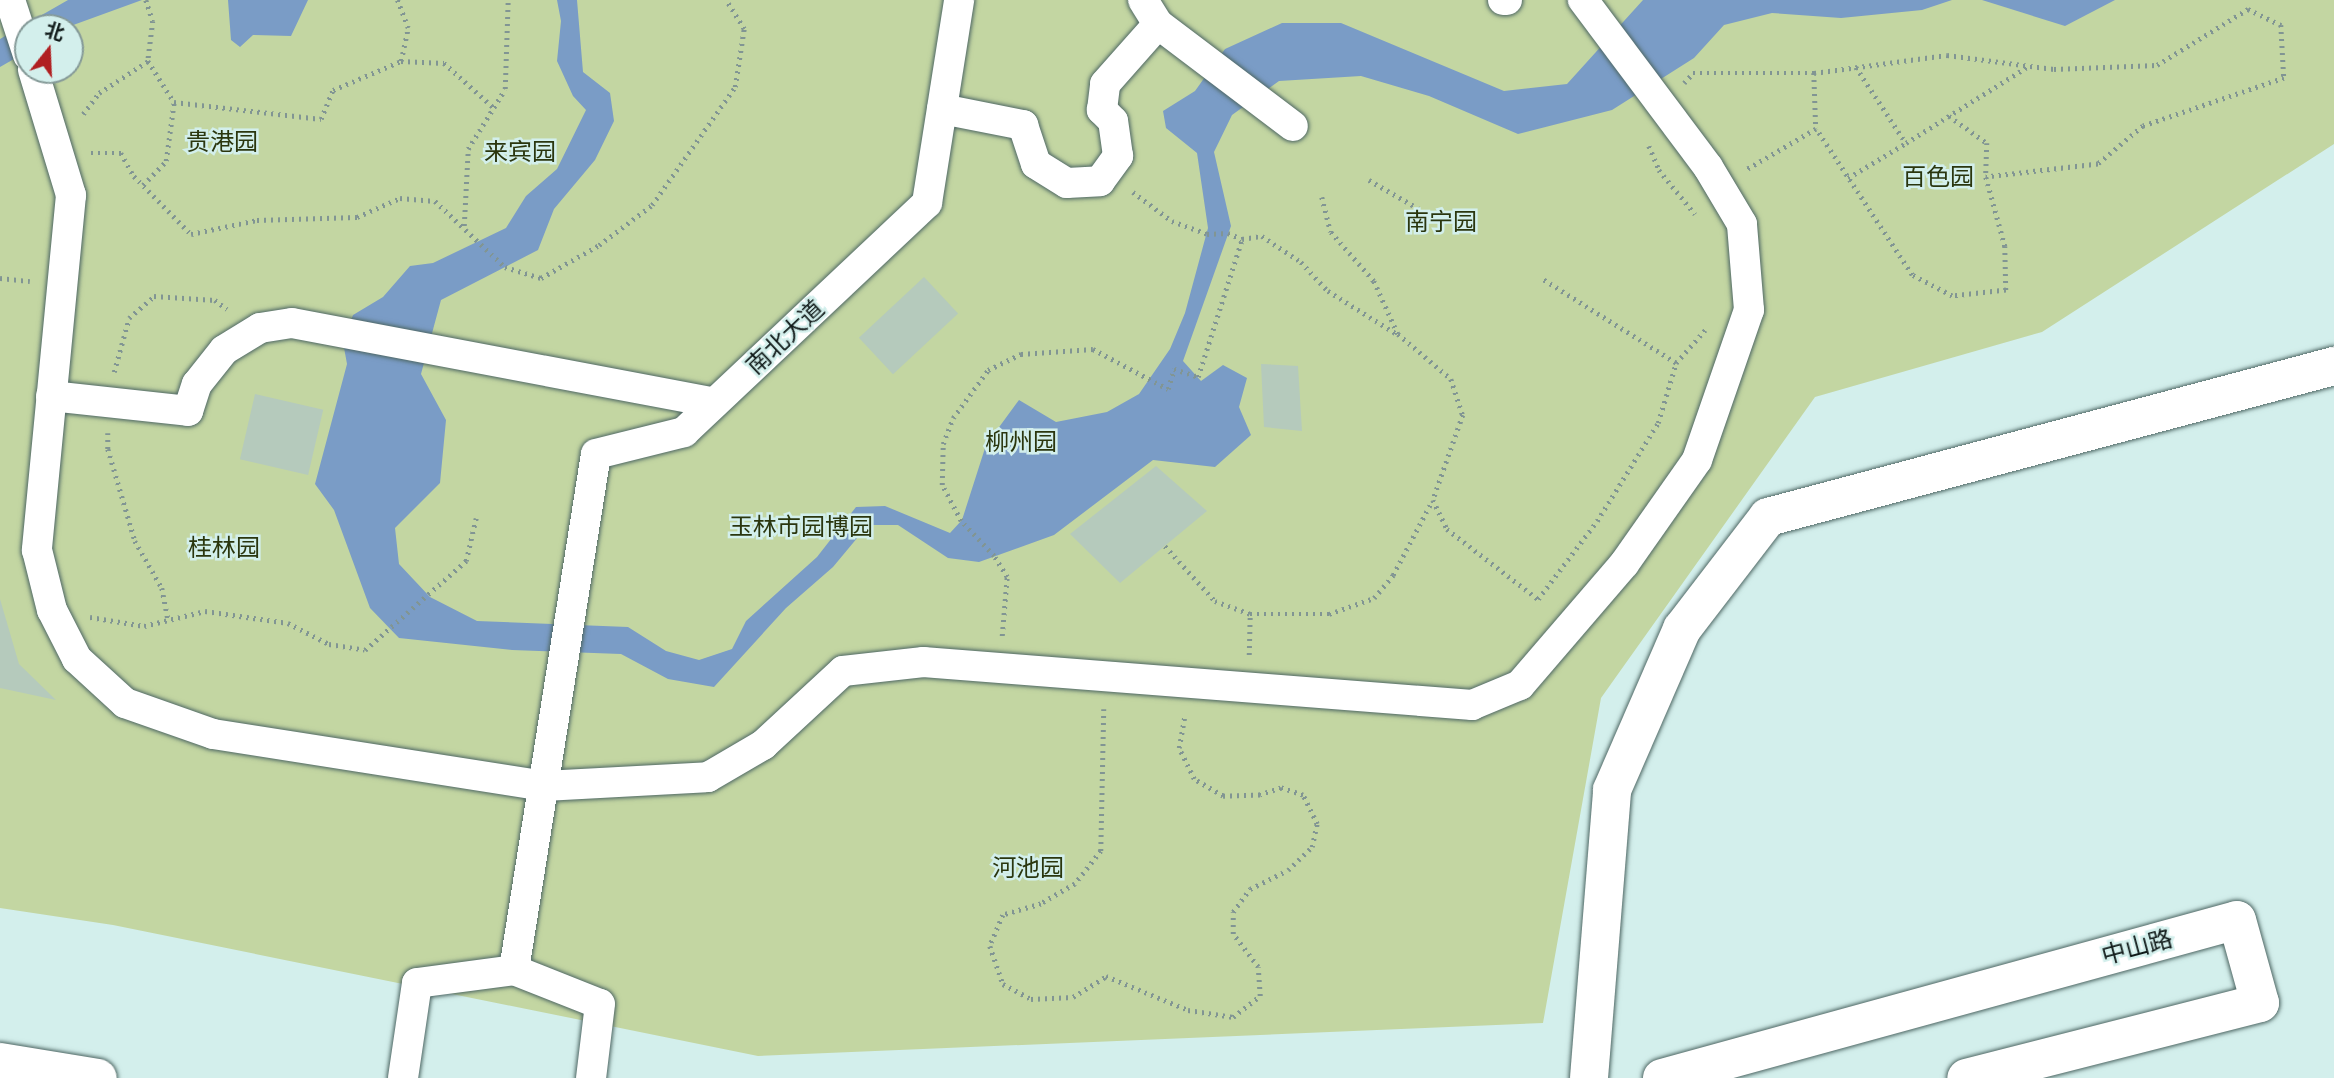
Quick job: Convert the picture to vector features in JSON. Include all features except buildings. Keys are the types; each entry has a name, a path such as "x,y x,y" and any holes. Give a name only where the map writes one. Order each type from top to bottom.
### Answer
{"street":[{"name":"南北大道","path":"544,786 596,454 684,432 927,203 959,0"},
{"path":"36,84 71,195 37,550 51,610 77,659 125,703 213,734 544,786 708,777 763,745 844,671 923,662 1472,705 1520,685 1625,564 1697,460 1749,310 1742,224 1719,186 1583,0"},
{"path":"942,108 1023,125 1036,164 1067,183 1100,181 1118,156 1113,121 1102,110 1105,84 1151,12 1212,67 1293,126"},
{"path":"51,396 188,411 197,384 224,350 260,328 292,323 429,346 714,403"},
{"path":"1589,1078 1612,790 1682,629 1768,517 2334,366"},
{"path":"514,970 544,786"},
{"name":"中山路","path":"1662,1078 2236,920 2260,1003 1966,1078"},
{"path":"403,1078 417,983 514,970 600,1004 591,1078"},
{"path":"0,1062 98,1078"}],"path":[{"path":"143,185 166,161 174,102 148,61 153,21 146,0"},
{"path":"397,0 408,28 401,61"},
{"path":"464,228 468,149 505,89 508,0"},
{"path":"61,165 94,152 121,153 143,185 191,234 257,220 357,217 400,198 435,201 505,267 541,278 599,245 652,205 735,87 744,29 726,0"},
{"path":"1702,223 1658,170 1643,134 1653,97 1693,73 1814,73 1947,55 2054,69 2157,65 2248,9 2281,24 2284,78 2143,126 2098,164 1986,177"},
{"path":"85,122 82,112 99,93 148,61"},
{"path":"174,102 321,120 333,90 401,61 444,63 493,107"},
{"path":"1848,178 2028,66"},
{"path":"1856,67 1906,143"},
{"path":"1814,73 1816,129 1912,275 1952,296 2006,289 2005,246 1986,177 1987,143 1950,116"},
{"path":"1719,186 1816,129"},
{"path":"91,142 94,152"},
{"path":"1369,180 1442,222"},
{"path":"1100,181 1134,193 1172,221 1207,234 1228,233 1242,239 1262,236 1301,262 1328,291 1398,334 1451,379 1462,415 1448,467 1433,500 1394,575 1374,598 1329,614 1251,614 1215,601 1165,546"},
{"path":"1322,197 1331,232 1374,281 1398,334"},
{"path":"998,668 1007,577 994,556 961,521 942,485 943,444 967,394 988,370 1021,354 1093,349 1127,365 1148,381 1168,389 1174,369 1198,377 1242,239"},
{"path":"1542,279 1676,363"},
{"path":"1433,500 1447,528 1538,599 1597,521 1658,423 1676,363 1709,326"},
{"path":"51,610 144,626 205,611 288,622 329,644 365,650 430,597 466,561 476,518"},
{"path":"1249,688 1251,614"},
{"path":"1106,677 1101,851 1075,884 1041,904 1003,915 989,946 1003,984 1031,999 1073,997 1106,976 1188,1010 1233,1017 1260,996 1258,967 1233,934 1233,912 1250,888 1288,870 1312,846 1317,824 1303,795 1281,788 1260,795 1223,796 1194,779 1178,748 1186,683"}],"green space":[{"name":"玉林市园博园","path":"0,0 2334,0 2334,144 2042,332 1815,397 1601,698 1543,1023 758,1056 113,925 0,908"}],"water":[{"path":"68,0 142,0 84,21 84,14 44,14"},
{"path":"228,0 308,0 291,36 253,35 240,47 231,40"},
{"path":"557,0 577,0 583,72 610,93 614,121 595,160 554,209 538,250 441,300 421,374 446,420 440,483 395,528 399,564 430,597 477,621 628,627 666,651 699,660 732,649 746,621 817,557 856,507 885,506 950,533 962,520 986,445 1019,400 1056,422 1107,412 1139,394 1170,349 1185,313 1208,228 1197,153 1166,128 1163,111 1195,91 1225,49 1282,23 1341,23 1504,91 1567,84 1643,0 1952,0 1922,10 1841,18 1772,13 1724,25 1694,58 1612,110 1518,134 1429,96 1361,76 1279,81 1232,115 1214,152 1231,226 1183,361 1201,381 1223,365 1247,378 1239,407 1251,435 1215,467 1153,460 1054,535 979,562 948,558 898,525 868,525 833,567 786,608 714,687 668,679 621,654 512,650 399,638 370,608 334,510 315,484 347,364 343,342 353,315 383,297 410,266 433,263 506,228 526,196 557,169 586,110 573,96 557,61 561,21"},
{"path":"1982,0 2115,0 2065,26"},
{"path":"14,31 14,59 0,67 0,39"}],"park label":[{"name":"贵港园","path":"222,142"},
{"name":"来宾园","path":"520,152"},
{"name":"百色园","path":"1938,177"},
{"name":"南宁园","path":"1441,222"},
{"name":"柳州园","path":"1021,442"},
{"name":"桂林园","path":"224,548"},
{"name":"河池园","path":"1028,868"}]}
